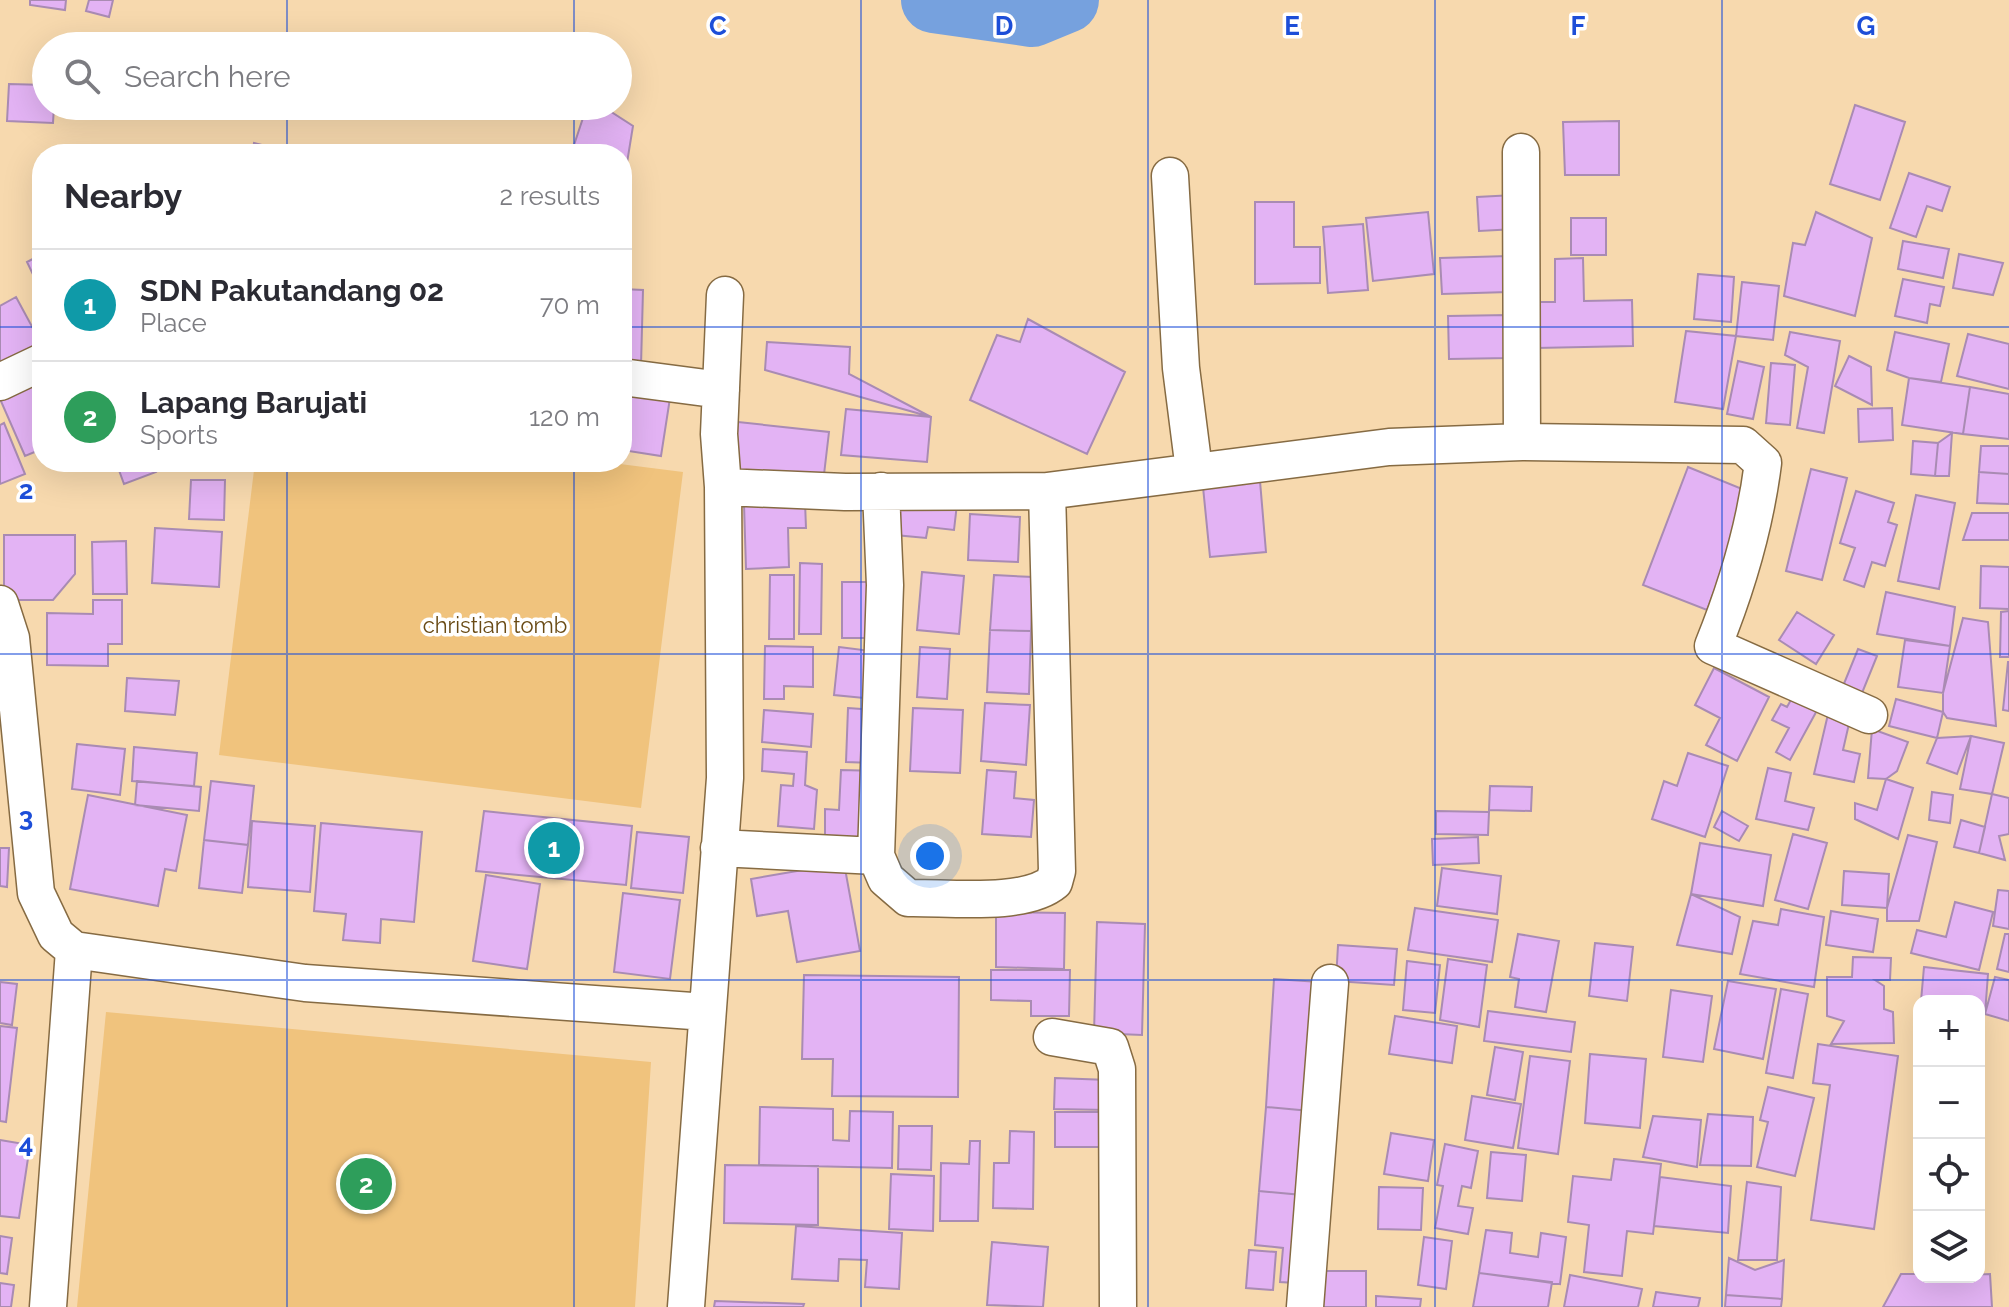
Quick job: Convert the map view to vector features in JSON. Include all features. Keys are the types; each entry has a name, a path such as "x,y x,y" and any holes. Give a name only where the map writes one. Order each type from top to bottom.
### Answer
{"street":[{"path":"1521,152 1522,442"},
{"path":"1170,176 1181,368 1194,470"},
{"path":"686,1307 725,778 721,390 725,295"},
{"path":"0,382 32,367"},
{"path":"632,378 721,390"},
{"path":"723,487 1047,491 1389,447 1522,442 1743,445 1763,463 1757,511 1713,646 1869,715"},
{"path":"881,491 885,600 876,856 886,879 908,898 1010,897 1044,890 1054,882 1057,871 1047,491"},
{"path":"0,604 11,638 36,893 56,935 74,950 305,983 706,1012"},
{"path":"719,848 876,856"},
{"path":"48,1307 74,950"},
{"path":"1305,1307 1330,983"},
{"path":"1052,1037 1110,1047 1117,1069 1118,1307"}],"green space":[{"name":"christian tomb","path":"632,466 683,472 641,808 219,755 254,472 632,472"},
{"path":"106,1012 651,1062 635,1307 77,1307"}],"building":[{"path":"30,0 66,0 65,10 30,5"},
{"path":"89,0 113,0 109,17 86,11"},
{"path":"9,84 32,85 32,120 53,120 53,123 7,121"},
{"path":"1855,105 1905,122 1880,200 1830,184"},
{"path":"582,120 624,120 633,126 630,144 574,144"},
{"path":"1619,121 1619,175 1565,175 1563,122"},
{"path":"1909,173 1950,187 1942,211 1927,206 1916,237 1890,228"},
{"path":"1514,195 1516,229 1479,231 1477,197"},
{"path":"1255,202 1294,202 1294,247 1320,247 1320,283 1255,284"},
{"path":"1428,212 1434,274 1373,281 1366,218"},
{"path":"1816,212 1872,238 1855,316 1784,296 1793,243 1805,245"},
{"path":"1571,218 1606,218 1606,255 1571,255"},
{"path":"1363,224 1368,290 1328,293 1323,227"},
{"path":"1903,241 1949,249 1943,278 1898,269"},
{"path":"1959,254 2003,263 1993,295 1953,288"},
{"path":"1508,256 1508,292 1442,294 1440,258"},
{"path":"1583,258 1584,301 1632,300 1633,346 1536,348 1534,302 1555,302 1555,259"},
{"path":"1698,274 1734,277 1731,322 1694,319"},
{"path":"1903,279 1944,287 1940,306 1930,304 1927,323 1895,316"},
{"path":"1742,282 1779,286 1773,340 1736,336"},
{"path":"632,289 643,290 641,366 632,366"},
{"path":"16,297 32,327 32,350 0,368 0,306"},
{"path":"1508,315 1509,358 1449,359 1448,316"},
{"path":"1028,319 1125,372 1087,454 970,400 997,335 1020,342"},
{"path":"1686,331 1736,336 1723,409 1675,402"},
{"path":"1790,332 1840,341 1824,433 1797,428 1808,367 1785,355"},
{"path":"1895,332 1949,344 1941,382 1909,378 1887,370"},
{"path":"1968,334 2009,344 2009,389 1957,376"},
{"path":"767,342 850,347 849,374 931,417 765,370"},
{"path":"1849,356 1871,367 1872,405 1835,386"},
{"path":"1738,361 1764,367 1753,419 1727,414"},
{"path":"1771,363 1795,365 1790,425 1766,423"},
{"path":"1909,378 1970,387 1963,434 1902,425"},
{"path":"32,382 32,453 25,456 0,399"},
{"path":"1970,387 2009,394 2009,439 1963,434"},
{"path":"632,392 670,398 661,456 632,452"},
{"path":"1892,408 1893,440 1859,442 1858,409"},
{"path":"846,409 931,417 927,462 841,455"},
{"path":"738,422 829,432 823,483 733,474"},
{"path":"4,423 25,474 0,484 0,425"},
{"path":"1952,433 1949,476 1935,476 1938,443"},
{"path":"1913,441 1938,443 1935,476 1911,474"},
{"path":"1981,446 2009,446 2009,474 1979,472"},
{"path":"1688,467 1752,493 1707,610 1643,585"},
{"path":"1811,469 1847,478 1822,580 1786,571"},
{"path":"120,472 156,472 124,484"},
{"path":"1979,472 2009,474 2009,504 1977,503"},
{"path":"191,480 225,480 224,520 189,519"},
{"path":"1260,481 1266,552 1210,557 1203,487"},
{"path":"1856,491 1894,503 1888,522 1897,525 1885,566 1872,562 1864,587 1844,580 1855,548 1840,543"},
{"path":"1916,495 1955,503 1939,589 1898,581"},
{"path":"898,499 957,504 954,530 928,527 926,538 895,535"},
{"path":"805,502 806,528 788,528 789,567 746,569 744,504"},
{"path":"1972,513 2009,513 2009,540 1963,540"},
{"path":"970,514 1020,517 1018,562 968,560"},
{"path":"155,528 222,532 219,587 152,583"},
{"path":"4,535 75,535 75,574 53,600 4,600"},
{"path":"126,541 127,594 93,594 92,542"},
{"path":"800,563 822,564 821,634 799,634"},
{"path":"1981,566 2009,567 2009,609 1980,608"},
{"path":"922,572 964,576 959,634 917,630"},
{"path":"770,575 794,575 794,639 769,639"},
{"path":"994,575 1033,577 1031,631 990,630"},
{"path":"842,582 875,582 875,638 842,638"},
{"path":"1886,592 1955,607 1950,646 1877,634"},
{"path":"93,600 122,600 122,644 108,644 108,666 47,665 47,613 93,614"},
{"path":"2009,611 2009,657 2000,657 2001,612"},
{"path":"1797,612 1834,635 1816,664 1779,640"},
{"path":"1963,618 1988,622 1996,726 1947,718 1943,712 1943,693"},
{"path":"990,630 1031,631 1029,694 987,692"},
{"path":"1905,640 1950,646 1943,693 1898,687"},
{"path":"765,646 813,647 813,687 784,686 784,699 764,699"},
{"path":"839,647 879,652 874,699 834,695"},
{"path":"920,647 950,649 947,699 917,697"},
{"path":"1858,649 1877,656 1860,698 1841,691"},
{"path":"2009,662 2009,711 2003,710"},
{"path":"1714,668 1769,697 1737,761 1706,745 1720,718 1695,705"},
{"path":"127,678 179,681 175,715 125,711"},
{"path":"1797,689 1821,703 1790,760 1776,752 1789,728 1772,720 1781,704 1787,707"},
{"path":"1896,699 1943,712 1937,738 1889,726"},
{"path":"985,703 1030,705 1026,765 981,761"},
{"path":"848,708 875,710 873,763 846,762"},
{"path":"913,708 963,710 960,773 910,771"},
{"path":"764,710 813,714 811,747 762,742"},
{"path":"1829,710 1851,715 1843,750 1860,754 1854,782 1814,774"},
{"path":"1872,729 1908,742 1897,771 1886,779 1868,778"},
{"path":"1971,736 2004,743 1992,794 1960,789"},
{"path":"1971,736 1957,774 1927,763 1937,738"},
{"path":"77,744 125,749 120,795 72,789"},
{"path":"134,747 197,753 194,786 132,781"},
{"path":"763,749 807,752 805,785 817,790 814,829 778,826 781,785 793,786 794,774 762,771"},
{"path":"1688,753 1728,766 1705,837 1652,819 1664,781 1677,786"},
{"path":"1768,768 1791,773 1785,801 1814,808 1808,830 1756,819"},
{"path":"841,770 880,771 865,839 825,837 825,809 839,810"},
{"path":"987,770 1016,772 1014,798 1034,800 1031,837 982,834"},
{"path":"1886,779 1913,788 1898,839 1855,819 1855,803 1877,810"},
{"path":"137,781 201,787 199,811 135,805"},
{"path":"211,781 254,786 248,845 204,840"},
{"path":"1490,786 1532,787 1531,811 1489,810"},
{"path":"1932,792 1953,795 1950,823 1929,820"},
{"path":"1992,794 2009,798 2009,834 1999,836 2005,860 1979,853"},
{"path":"88,795 187,815 176,871 165,869 158,906 70,889"},
{"path":"484,811 632,826 626,885 476,871"},
{"path":"1436,811 1489,812 1488,835 1436,834"},
{"path":"1722,811 1748,826 1739,841 1714,827"},
{"path":"1961,820 1985,827 1979,853 1954,847"},
{"path":"252,821 315,826 310,892 248,887"},
{"path":"321,823 422,832 414,922 381,919 380,943 343,940 346,914 314,911"},
{"path":"637,832 689,837 683,893 631,888"},
{"path":"1793,834 1827,843 1808,909 1775,900"},
{"path":"1908,835 1937,842 1919,921 1887,921 1887,908"},
{"path":"1478,837 1479,863 1433,865 1432,839"},
{"path":"204,840 248,845 242,893 199,888"},
{"path":"1700,843 1771,855 1763,906 1691,894"},
{"path":"0,848 9,848 7,887 0,886"},
{"path":"844,863 860,951 797,962 788,911 757,916 751,879"},
{"path":"1442,868 1501,876 1497,914 1437,906"},
{"path":"1844,871 1889,874 1887,908 1842,905"},
{"path":"486,875 540,884 527,969 473,961"},
{"path":"1998,890 2009,891 2009,929 1993,926"},
{"path":"623,893 680,900 670,979 614,972"},
{"path":"1691,894 1740,917 1732,954 1677,945"},
{"path":"1955,902 1993,912 1979,970 1911,953 1917,930 1946,937"},
{"path":"1415,908 1498,920 1492,962 1408,950"},
{"path":"1781,909 1824,917 1814,987 1740,974 1753,921 1778,925"},
{"path":"1831,911 1878,919 1873,952 1826,945"},
{"path":"996,912 1065,913 1064,969 996,967"},
{"path":"1097,922 1145,924 1142,1035 1094,1033"},
{"path":"1518,934 1559,941 1546,1012 1515,1007 1519,979 1510,977"},
{"path":"2005,934 2009,934 2009,972 1997,969"},
{"path":"1595,943 1633,947 1627,1001 1589,996"},
{"path":"1338,945 1397,949 1394,985 1336,981"},
{"path":"1853,957 1891,958 1890,980 1875,980 1884,986 1884,1009 1893,1012 1894,1043 1831,1044 1844,1021 1827,1016 1827,977 1852,977"},
{"path":"1448,959 1487,965 1479,1027 1440,1020"},
{"path":"1407,961 1440,965 1435,1013 1403,1010"},
{"path":"1924,967 1988,974 1985,1014 1985,995 1922,995"},
{"path":"991,970 1070,970 1069,1016 1031,1016 1031,1001 991,1000"},
{"path":"804,975 959,977 958,1097 832,1096 833,1059 802,1059"},
{"path":"1995,977 2009,980 2009,1021 1985,1014"},
{"path":"1274,979 1320,982 1310,1111 1266,1107"},
{"path":"1728,981 1776,989 1763,1059 1714,1049"},
{"path":"0,982 17,984 12,1025 0,1023"},
{"path":"1781,989 1808,994 1793,1078 1766,1073"},
{"path":"1671,990 1712,996 1703,1062 1663,1057"},
{"path":"1488,1011 1575,1022 1571,1052 1484,1041"},
{"path":"1395,1016 1457,1026 1452,1063 1389,1054"},
{"path":"0,1026 17,1028 6,1122 0,1121"},
{"path":"1818,1044 1898,1056 1874,1229 1811,1220 1830,1085 1813,1083"},
{"path":"1495,1047 1523,1052 1515,1100 1487,1095"},
{"path":"1590,1054 1646,1059 1640,1128 1585,1123"},
{"path":"1530,1056 1570,1061 1558,1154 1518,1148"},
{"path":"1055,1078 1109,1080 1108,1110 1054,1109"},
{"path":"1768,1087 1814,1098 1795,1176 1757,1167 1768,1122 1760,1120"},
{"path":"1472,1096 1521,1104 1513,1148 1465,1140"},
{"path":"760,1107 833,1109 833,1140 849,1141 850,1111 893,1112 892,1168 759,1165"},
{"path":"1266,1107 1310,1111 1302,1195 1259,1191"},
{"path":"1055,1112 1108,1112 1108,1147 1055,1147"},
{"path":"1708,1114 1753,1117 1751,1166 1700,1165"},
{"path":"1653,1116 1701,1120 1697,1167 1643,1157"},
{"path":"899,1126 932,1126 931,1170 898,1169"},
{"path":"1010,1131 1034,1132 1033,1209 993,1208 994,1163 1009,1163"},
{"path":"1391,1133 1434,1140 1428,1181 1384,1174"},
{"path":"0,1140 30,1145 19,1218 0,1216"},
{"path":"970,1141 980,1141 978,1221 940,1221 941,1163 969,1164"},
{"path":"1445,1144 1478,1151 1471,1188 1462,1186 1458,1206 1473,1208 1468,1234 1435,1228 1443,1186 1437,1185"},
{"path":"1491,1152 1526,1155 1522,1201 1487,1198"},
{"path":"1614,1159 1661,1164 1653,1234 1627,1231 1622,1276 1584,1272 1589,1225 1568,1222 1573,1176 1611,1180"},
{"path":"725,1165 818,1166 818,1225 724,1223"},
{"path":"891,1174 934,1176 933,1231 889,1229"},
{"path":"1660,1177 1731,1186 1728,1233 1654,1226"},
{"path":"1747,1182 1781,1187 1777,1260 1738,1260"},
{"path":"1379,1187 1423,1188 1421,1230 1378,1229"},
{"path":"1259,1191 1302,1195 1295,1283 1280,1282 1283,1248 1255,1245"},
{"path":"796,1226 902,1233 899,1289 865,1287 867,1260 839,1259 838,1281 792,1279"},
{"path":"1486,1230 1512,1233 1510,1253 1538,1257 1541,1233 1566,1237 1560,1284 1479,1273"},
{"path":"0,1236 12,1238 7,1274 0,1273"},
{"path":"1424,1237 1452,1241 1446,1289 1418,1285"},
{"path":"992,1242 1048,1247 1043,1307 987,1305"},
{"path":"1249,1250 1276,1252 1273,1290 1246,1288"},
{"path":"1729,1258 1755,1270 1784,1260 1782,1299 1726,1295"},
{"path":"1323,1271 1366,1271 1366,1307 1323,1307"},
{"path":"1479,1273 1552,1282 1548,1307 1473,1307"},
{"path":"1901,1274 1913,1274 1913,1283 1985,1283 1985,1274 1990,1274 1992,1307 1883,1307"},
{"path":"1570,1275 1642,1289 1638,1307 1564,1307"},
{"path":"0,1283 14,1285 11,1307 0,1307"},
{"path":"1656,1292 1700,1298 1698,1307 1653,1307"},
{"path":"1726,1295 1782,1299 1781,1307 1725,1307"},
{"path":"1376,1296 1421,1299 1420,1307 1376,1307"},
{"path":"715,1301 804,1304 803,1307 714,1307"}],"waterway":[{"path":"934,0 1032,14 1066,0"}],"place":[{"name":"SDN Pakutandang 02","path":"554,848"},
{"name":"Lapang Barujati","path":"366,1184"}]}
